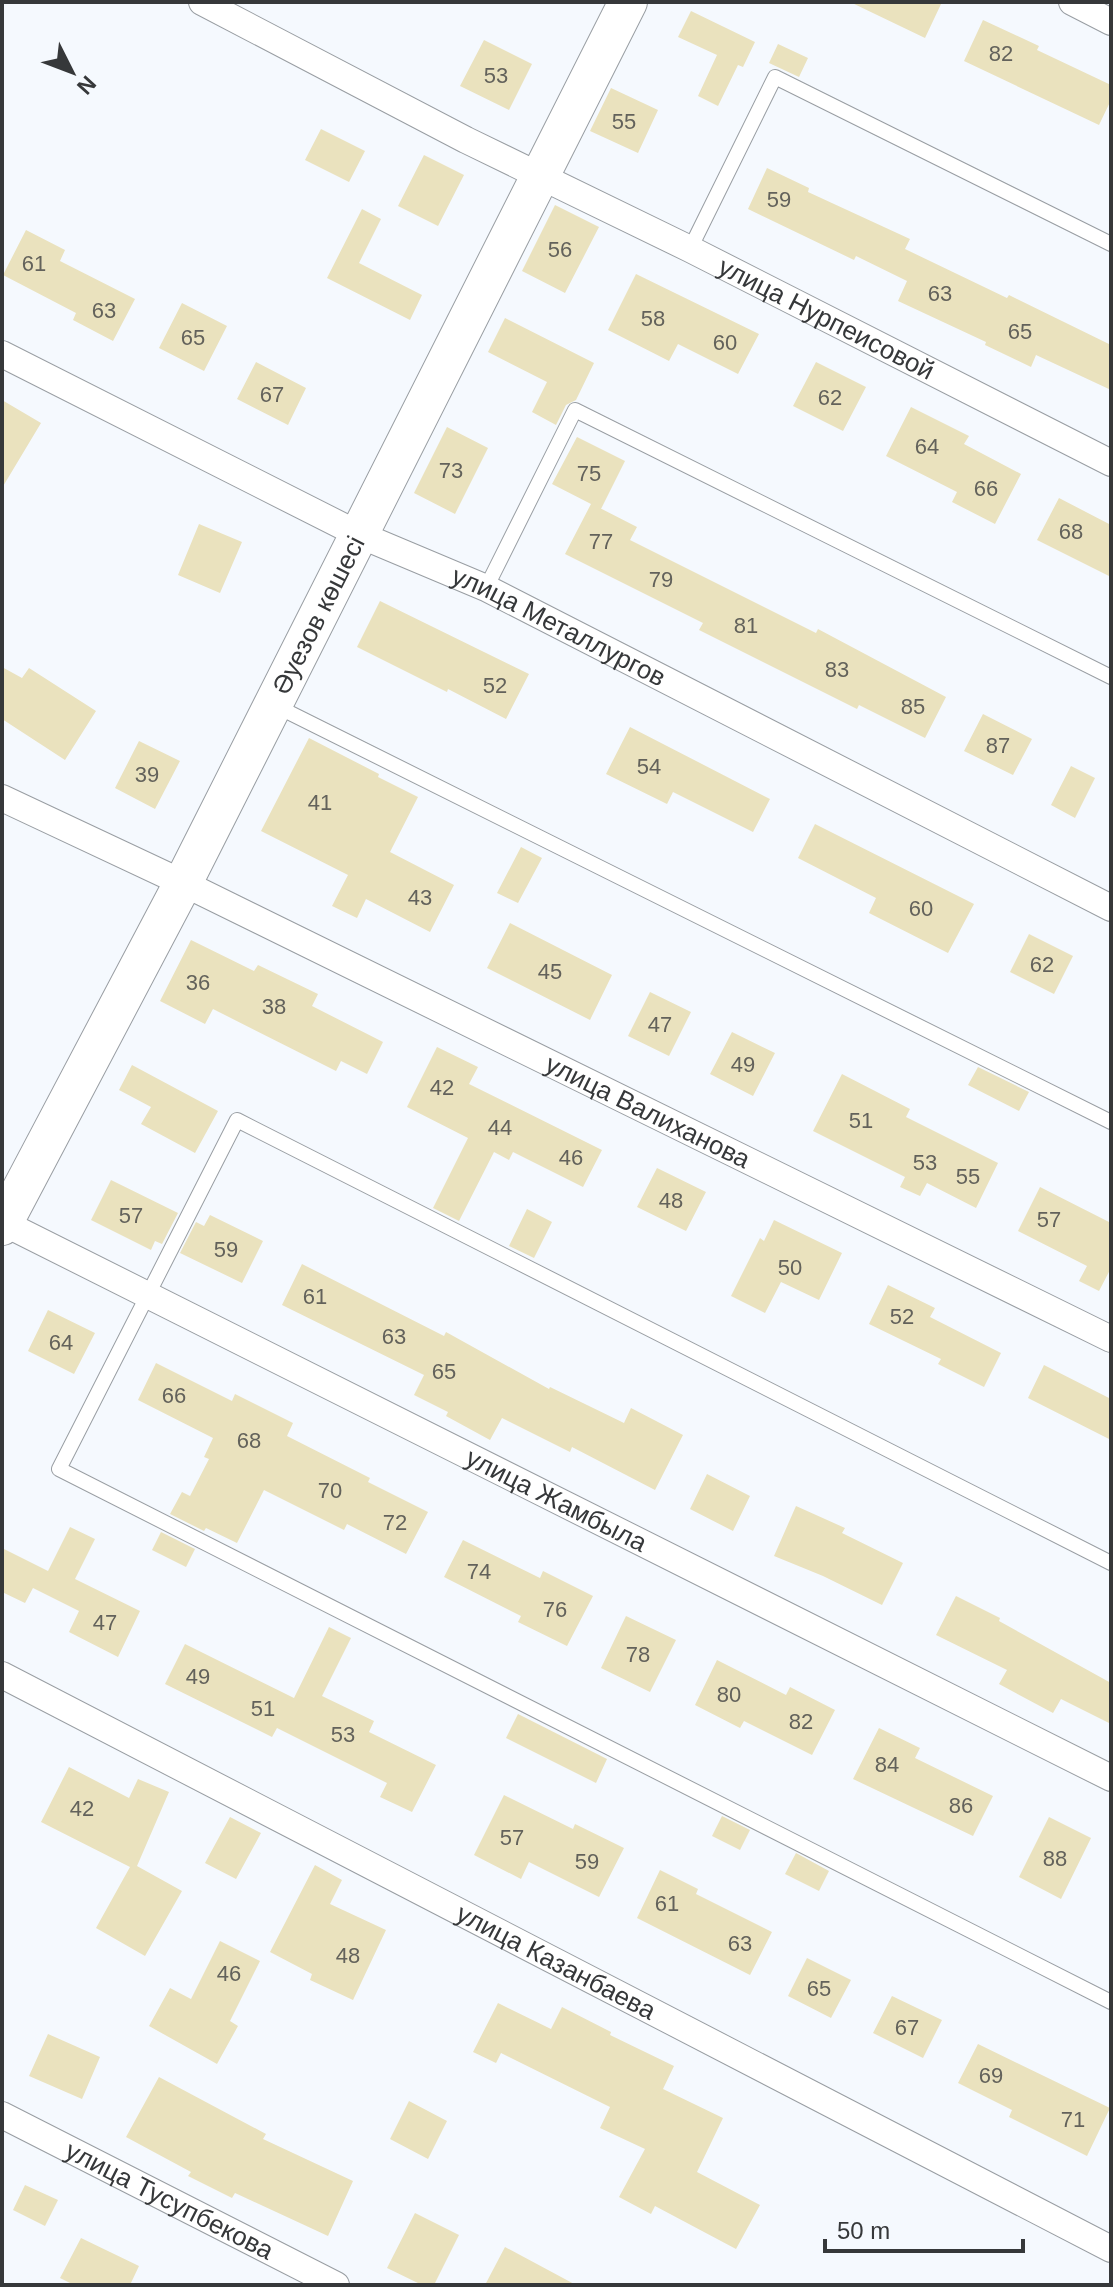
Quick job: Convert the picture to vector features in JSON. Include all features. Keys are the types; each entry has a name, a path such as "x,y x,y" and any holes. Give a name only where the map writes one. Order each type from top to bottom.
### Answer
{"main road":[{"name":"Әуезов көшесі","path":"3,1224 183,883 628,2"}],"street":[{"name":"улица Нурпеисовой","path":"202,2 466,140 690,249 1111,463"},
{"path":"1072,2 1111,22"},
{"name":"улица Металлургов","path":"2,354 360,535 486,588 1111,908"},
{"name":"улица Валиханова","path":"2,798 183,883 1111,1339"},
{"name":"улица Жамбыла","path":"3,1224 1111,1778"},
{"name":"улица Казанбаева","path":"2,1675 1111,2249"},
{"name":"улица Тусупбекова","path":"2,2115 336,2285"}],"lane":[{"path":"690,249 775,77 1111,244"},
{"path":"486,588 575,410 1111,677"},
{"path":"274,705 1111,1122"},
{"path":"1111,1563 237,1120 59,1469 1111,2002"}],"building":[{"path":"850,2 942,2 925,38"},
{"path":"691,11 755,42 743,67 738,65 718,106 698,96 717,55 678,37"},
{"path":"983,20 1111,85 1111,100 1099,125 964,61"},
{"path":"484,40 532,64 509,110 460,86"},
{"path":"778,44 808,58 799,77 769,63"},
{"path":"611,88 658,110 638,153 590,131"},
{"path":"321,129 365,151 349,182 305,160"},
{"path":"424,155 464,175 438,226 398,206"},
{"path":"767,168 809,188 808,192 910,239 905,249 1111,345 1111,390 1036,355 1031,367 985,345 986,342 898,301 907,281 856,256 854,260 748,209"},
{"path":"555,205 599,227 565,293 522,271"},
{"path":"362,209 381,219 359,263 422,295 410,320 327,278"},
{"path":"26,230 65,250 60,261 135,299 113,341 73,320 76,313 3,275"},
{"path":"636,274 759,334 738,374 678,344 669,361 608,330"},
{"path":"182,303 227,326 204,371 159,348"},
{"path":"505,318 594,363 576,400 566,405 556,425 532,412 547,382 488,352"},
{"path":"256,362 306,388 288,425 237,399"},
{"path":"816,362 866,387 843,431 793,406"},
{"path":"2,400 41,423 2,488"},
{"path":"911,407 969,436 964,444 1021,474 995,524 952,502 957,492 886,456"},
{"path":"447,427 488,448 455,514 414,493"},
{"path":"577,437 625,461 601,509 637,527 630,540 816,633 818,629 946,697 925,738 859,705 857,709 699,630 703,623 565,554 591,504 552,484"},
{"path":"1059,498 1111,525 1111,577 1037,540"},
{"path":"199,524 242,542 220,593 178,575"},
{"path":"380,601 529,674 506,719 357,647"},
{"path":"2,667 22,678 29,668 96,711 65,760 2,719"},
{"path":"983,714 1032,739 1013,775 964,751"},
{"path":"630,727 770,799 753,832 673,792 667,804 606,774"},
{"path":"309,738 418,797 390,852 454,885 430,932 366,899 357,918 332,906 348,875 261,831"},
{"path":"139,741 180,761 155,809 115,788"},
{"path":"1071,766 1095,778 1075,818 1051,805"},
{"path":"815,824 974,904 948,953 869,913 876,898 798,858"},
{"path":"521,847 542,858 518,903 497,893"},
{"path":"510,923 612,975 590,1020 487,968"},
{"path":"1029,934 1073,956 1054,994 1010,972"},
{"path":"191,940 254,971 258,965 318,994 312,1006 383,1042 367,1074 341,1061 336,1071 213,1009 205,1024 160,1001"},
{"path":"650,992 691,1012 669,1056 628,1036"},
{"path":"732,1032 775,1053 753,1096 710,1074"},
{"path":"437,1047 478,1067 469,1084 602,1150 583,1187 513,1152 509,1160 494,1152 459,1221 433,1208 468,1138 407,1107"},
{"path":"132,1065 218,1111 195,1153 141,1124 151,1107 119,1090"},
{"path":"978,1067 1029,1092 1019,1111 968,1085"},
{"path":"842,1074 910,1109 906,1117 998,1163 976,1208 927,1183 920,1196 900,1187 905,1177 813,1131"},
{"path":"657,1168 706,1192 686,1231 637,1207"},
{"path":"111,1180 178,1213 162,1244 155,1241 151,1250 91,1220"},
{"path":"1040,1187 1111,1223 1111,1268 1099,1291 1079,1281 1087,1266 1018,1231"},
{"path":"527,1209 552,1222 534,1258 509,1246"},
{"path":"210,1215 263,1241 242,1283 180,1253 196,1222 204,1226"},
{"path":"774,1220 842,1253 819,1300 781,1282 765,1313 731,1296 760,1238 764,1241"},
{"path":"302,1264 444,1336 446,1332 549,1389 624,1423 631,1408 683,1435 655,1490 572,1447 570,1452 502,1418 490,1440 446,1416 448,1412 414,1395 424,1375 282,1305"},
{"path":"888,1285 935,1308 930,1317 1001,1353 984,1387 938,1364 941,1359 869,1324"},
{"path":"48,1310 95,1333 74,1374 28,1351"},
{"path":"156,1363 232,1401 235,1394 293,1423 287,1436 370,1478 368,1482 428,1512 406,1554 347,1524 344,1530 264,1490 237,1543 170,1514 182,1492 190,1496 209,1459 204,1457 213,1438 138,1400"},
{"path":"1044,1365 1111,1399 1111,1440 1028,1398"},
{"path":"707,1474 750,1496 733,1531 690,1509"},
{"path":"796,1506 845,1528 842,1533 903,1563 882,1605 774,1556"},
{"path":"70,1527 95,1539 75,1579 140,1611 118,1657 69,1632 79,1611 33,1588 25,1603 2,1592 2,1548 48,1571"},
{"path":"161,1532 195,1549 186,1567 152,1550"},
{"path":"463,1540 540,1578 543,1571 593,1596 567,1646 518,1622 521,1616 444,1577"},
{"path":"956,1596 1111,1683 1111,1724 1061,1699 1053,1713 999,1684 1007,1670 936,1635"},
{"path":"626,1616 676,1640 650,1692 601,1668"},
{"path":"329,1627 351,1638 322,1696 374,1721 369,1732 436,1765 412,1812 380,1797 387,1783 277,1728 272,1737 165,1684 185,1644 294,1698"},
{"path":"717,1660 786,1695 790,1687 835,1710 812,1755 744,1721 740,1728 695,1705"},
{"path":"518,1714 607,1759 596,1783 506,1738"},
{"path":"879,1728 920,1748 915,1758 993,1796 973,1836 853,1779"},
{"path":"69,1767 129,1798 138,1779 169,1792 137,1866 182,1891 145,1956 96,1928 130,1867 41,1822"},
{"path":"504,1795 573,1829 575,1824 624,1848 599,1897 529,1862 521,1879 474,1855"},
{"path":"722,1816 750,1830 740,1850 712,1836"},
{"path":"230,1817 261,1833 236,1879 205,1863"},
{"path":"1049,1817 1091,1838 1061,1899 1019,1877"},
{"path":"796,1853 829,1871 819,1891 785,1874"},
{"path":"315,1865 342,1880 330,1904 386,1930 353,2000 310,1980 312,1974 270,1952"},
{"path":"660,1870 698,1889 696,1894 772,1932 750,1975 637,1918"},
{"path":"220,1941 260,1961 230,2021 238,2026 217,2064 149,2026 170,1988 191,1999"},
{"path":"807,1958 851,1980 831,2018 788,1996"},
{"path":"892,1996 942,2020 923,2058 873,2033"},
{"path":"498,2003 551,2029 562,2007 611,2032 610,2035 674,2066 663,2089 723,2118 697,2172 760,2205 736,2249 655,2206 651,2214 619,2197 645,2149 600,2128 610,2107 501,2053 496,2063 473,2052"},
{"path":"48,2034 100,2057 82,2099 29,2076"},
{"path":"978,2044 1110,2108 1087,2156 1009,2117 1012,2110 958,2083"},
{"path":"159,2077 266,2134 263,2139 353,2181 328,2236 235,2193 232,2198 188,2176 191,2172 126,2137"},
{"path":"409,2101 447,2121 428,2159 390,2139"},
{"path":"25,2185 58,2200 45,2226 13,2210"},
{"path":"415,2213 459,2235 434,2285 422,2285 387,2268"},
{"path":"81,2238 139,2266 130,2285 74,2285 60,2278"},
{"path":"505,2247 576,2285 485,2285"}]}
